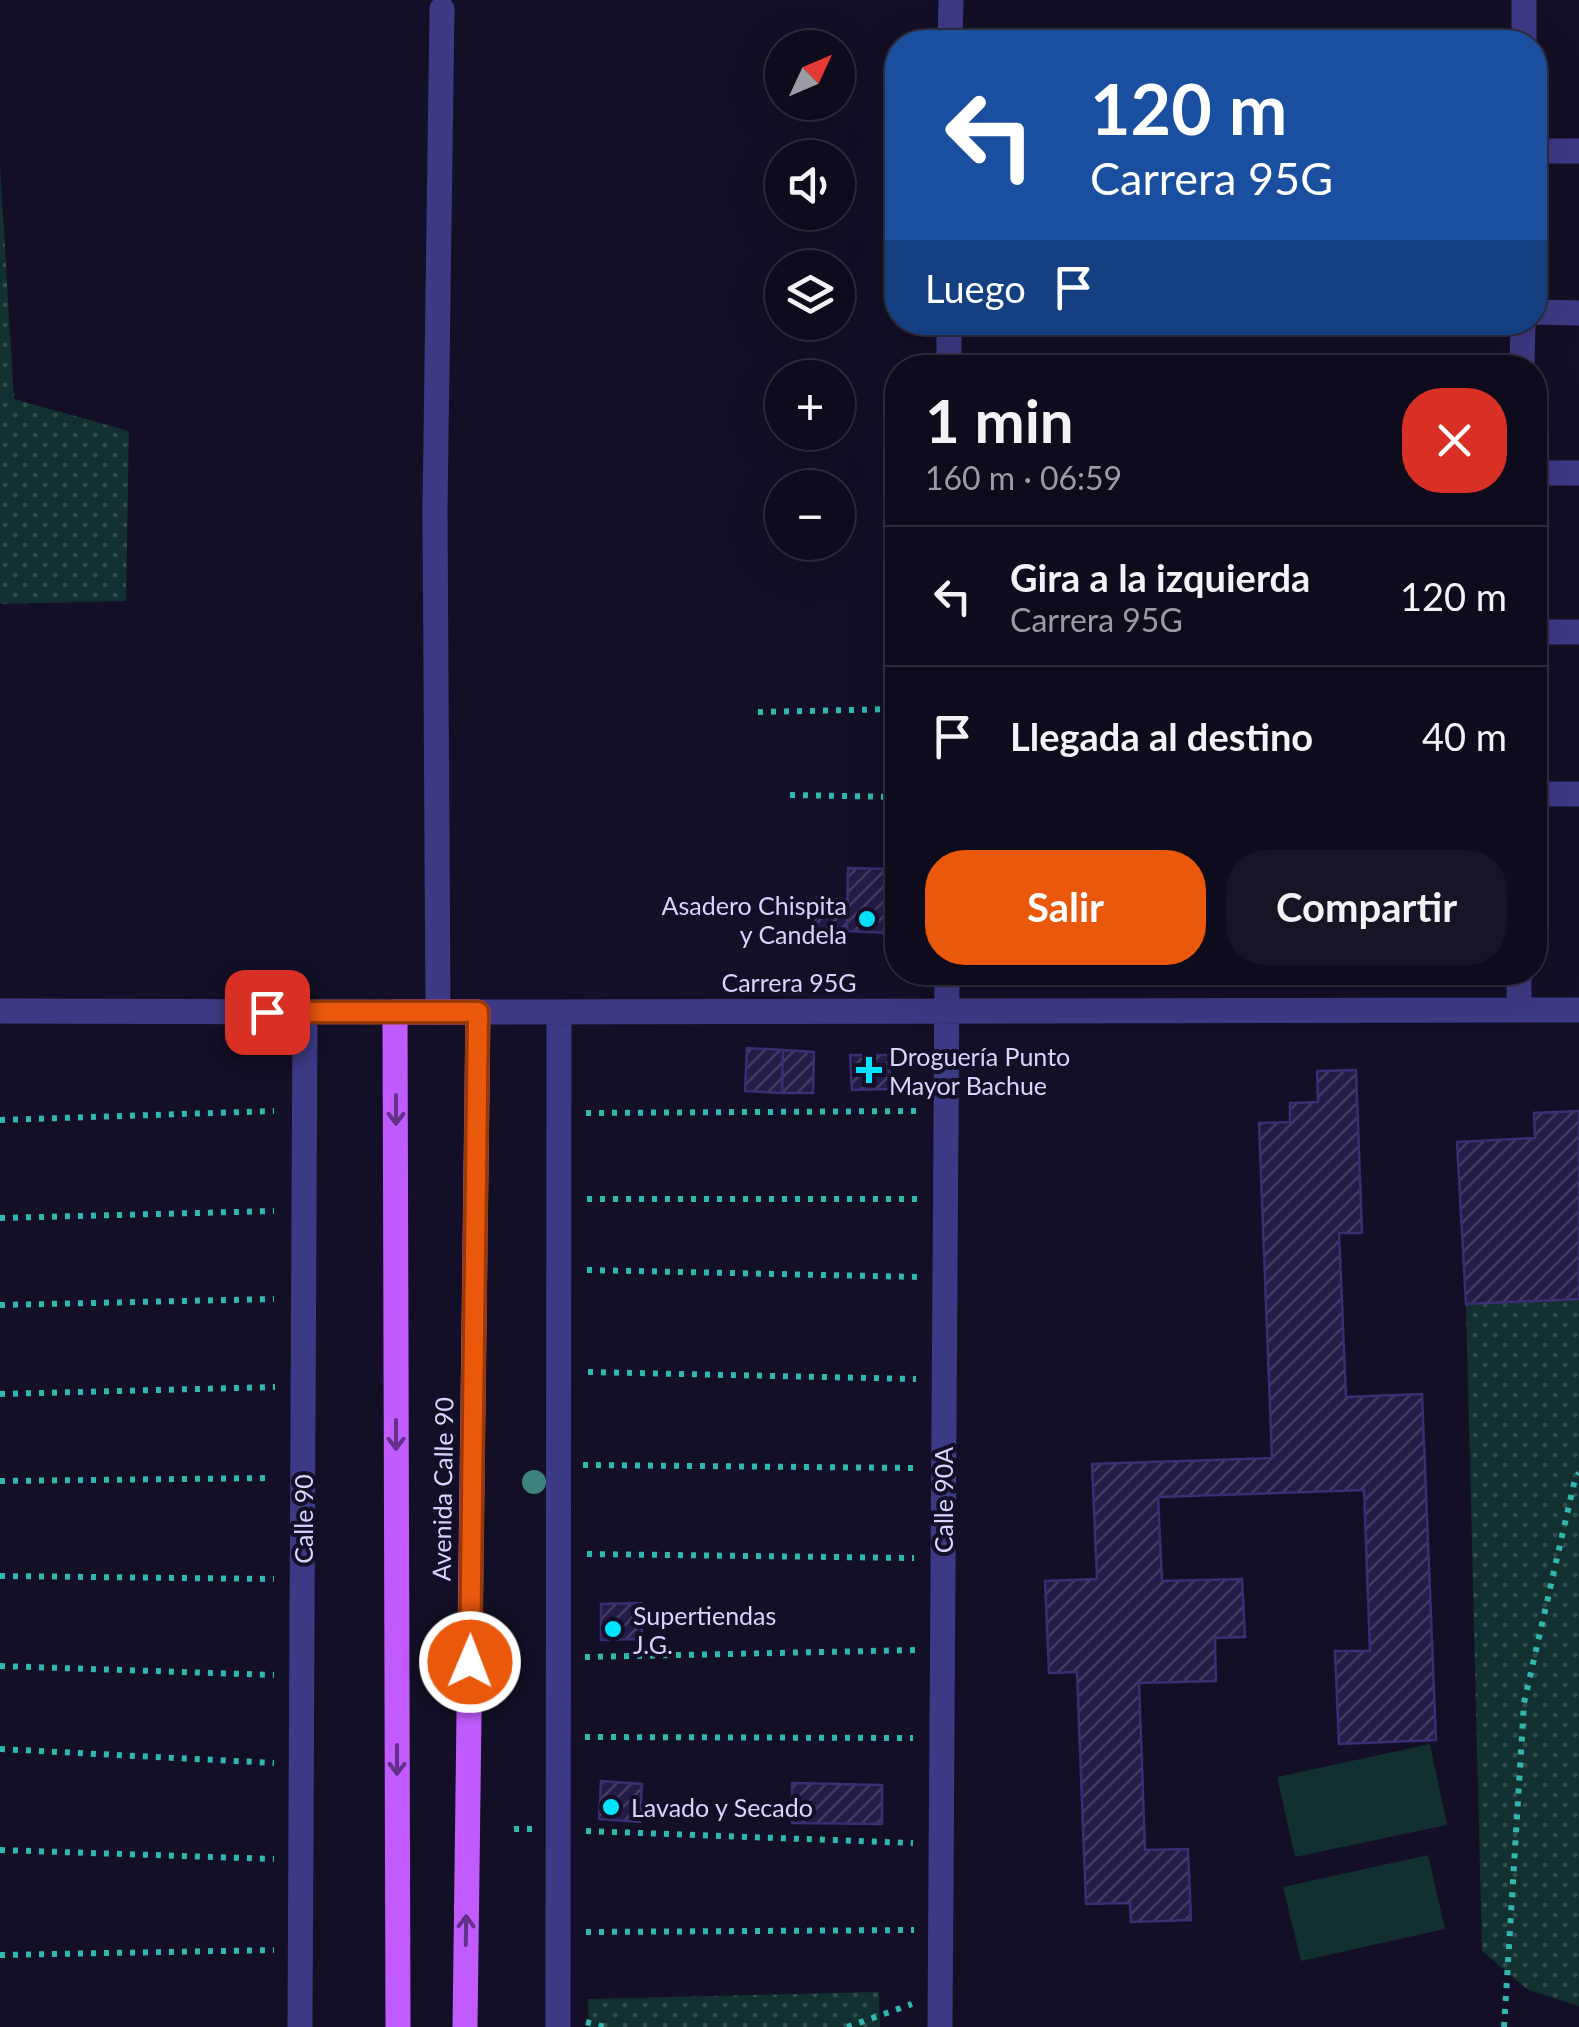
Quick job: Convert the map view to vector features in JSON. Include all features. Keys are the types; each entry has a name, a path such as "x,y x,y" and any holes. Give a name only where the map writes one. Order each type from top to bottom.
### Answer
{"main road":[{"name":"Carrera 95G","path":"395,1012 478,1012"},
{"name":"Avenida Calle 90","path":"395,1012 398,2027"},
{"name":"Avenida Calle 90","path":"465,2027 478,1012"}],"street":[{"path":"950,0 950,30"},
{"path":"1524,0 1524,30"},
{"path":"438,1012 435,510 442,8"},
{"path":"1547,151 1579,151"},
{"path":"1547,312 1579,313"},
{"path":"1547,472 1579,473"},
{"path":"1547,632 1579,632"},
{"path":"1547,794 1579,794"},
{"name":"Calle 90A","path":"940,2027 947,985"},
{"path":"1519,985 1519,1010"},
{"name":"Carrera 95G","path":"478,1012 1579,1010"},
{"name":"Carrera 95G","path":"0,1011 395,1012"},
{"name":"Calle 90","path":"300,2027 305,1012"},
{"path":"558,2027 560,1012"}],"path":[{"path":"758,712 885,710"},
{"path":"790,795 885,797"},
{"path":"579,1113 946,1110"},
{"path":"0,1120 274,1111"},
{"path":"580,1199 946,1199"},
{"path":"0,1218 274,1210"},
{"path":"580,1270 945,1277"},
{"path":"0,1304 274,1298"},
{"path":"581,1372 944,1380"},
{"path":"0,1394 275,1387"},
{"path":"581,1465 944,1468"},
{"path":"1504,2027 1524,1703 1579,1473"},
{"path":"0,1481 274,1478"},
{"path":"559,1553 943,1558"},
{"path":"0,1576 275,1580"},
{"path":"584,1657 942,1650"},
{"path":"0,1666 275,1675"},
{"path":"584,1737 942,1738"},
{"path":"0,1749 275,1763"},
{"path":"584,1831 941,1844"},
{"path":"0,1850 276,1859"},
{"path":"585,1932 941,1930"},
{"path":"0,1954 276,1950"},
{"path":"847,2027 940,1994"}],"green space":[{"path":"0,165 14,399 129,431 126,601 0,604"},
{"path":"1579,1299 1579,2006 1528,1990 1482,1951 1466,1304"},
{"path":"1430,1744 1447,1825 1295,1857 1277,1777"},
{"path":"1428,1855 1445,1929 1301,1961 1283,1887"},
{"path":"879,1992 880,2027 589,2027 588,1999"}],"building":[{"path":"848,868 885,869 885,933 847,931"},
{"path":"817,898 848,900 847,931 815,930"},
{"path":"747,1048 783,1050 782,1093 745,1091"},
{"path":"783,1050 814,1052 813,1093 782,1093"},
{"path":"850,1055 889,1055 890,1089 852,1090"},
{"path":"1356,1070 1362,1233 1339,1233 1346,1397 1422,1394 1436,1740 1339,1744 1335,1651 1370,1651 1364,1490 1158,1497 1162,1581 1242,1579 1245,1637 1215,1638 1216,1681 1139,1683 1145,1850 1188,1849 1191,1920 1131,1922 1130,1903 1086,1904 1077,1672 1049,1673 1045,1581 1097,1579 1092,1464 1272,1458 1259,1123 1290,1122 1290,1103 1318,1102 1317,1071"},
{"path":"1579,1111 1579,1299 1466,1304 1457,1142 1535,1138 1534,1113"},
{"path":"641,1603 642,1639 601,1640 601,1604"},
{"path":"601,1781 642,1784 640,1822 599,1819"},
{"path":"792,1783 882,1785 882,1824 792,1823"}],"place":[{"name":"Asadero Chispita y Candela","path":"867,919"},
{"name":"Droguería Punto Mayor Bachue","path":"869,1070"},
{"name":"Supertiendas J.G.","path":"613,1629"},
{"name":"Lavado y Secado","path":"611,1807"}],"route":[{"path":"267,1012 478,1012 470,1662"}]}
